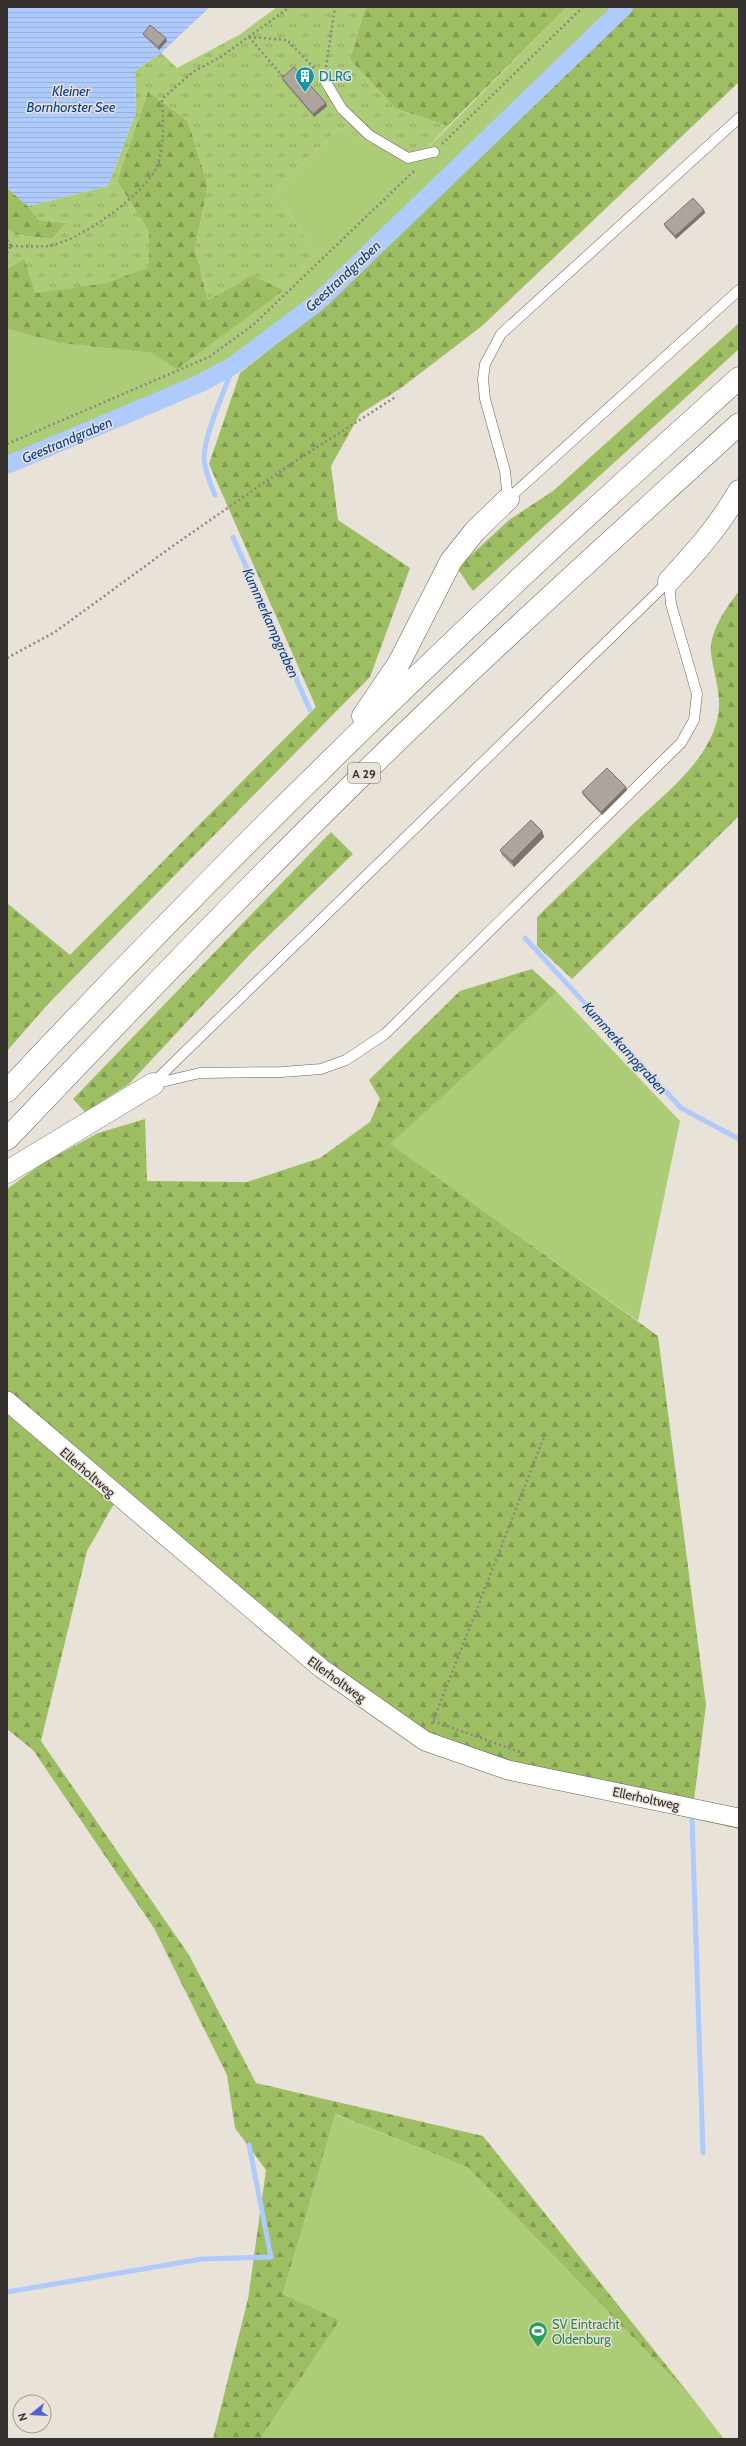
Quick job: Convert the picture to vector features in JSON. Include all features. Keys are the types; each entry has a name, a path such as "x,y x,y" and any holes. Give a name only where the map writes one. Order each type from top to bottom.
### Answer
{"highway":[{"name":"A 29","path":"7,1091 105,986 333,758 516,582 739,378"},
{"name":"A 29","path":"7,1139 131,1008 355,782 538,606 739,424"},
{"path":"669,581 705,541 728,511 739,491"},
{"path":"333,758 399,663 451,561 475,531 508,499"},
{"path":"7,1172 153,1084"}],"street":[{"name":"Ellerholtweg","path":"7,1401 321,1668 425,1741 510,1770 739,1818"}],"lane":[{"path":"324,79 342,109 369,135 408,158 434,152"},
{"path":"508,499 505,471 485,399 484,364 492,348 501,334 739,118"},
{"path":"508,499 739,290"},
{"path":"153,1084 669,581"},
{"path":"153,1084 200,1073 288,1072 321,1069 346,1060 367,1048 408,1012 681,743 694,720 697,694 671,604 669,581"}],"path":[{"path":"11,246 49,246 84,233 142,189 157,166 163,138 162,99 193,72 222,56 290,7"},
{"path":"324,79 335,7"},
{"path":"7,444 209,357 253,325 583,7"},
{"path":"248,37 284,78"},
{"path":"248,37 288,40 324,79"},
{"path":"7,240 11,246"},
{"path":"7,253 11,246"},
{"path":"7,658 56,632 170,548 281,471 397,396"},
{"path":"425,1741 544,1437"},
{"path":"433,1721 534,1756"}],"green space":[{"path":"277,7 365,7 350,60 396,109 448,126 413,163 339,128 275,191 316,254 284,290 252,275 208,300 195,249 208,185 188,121 148,91 117,181 149,232 149,267 107,283 35,293 24,259 7,269 7,229 17,235 52,239 67,223 39,220 28,206 108,186 136,112 135,71 161,53 177,68 239,35"},
{"path":"365,7 567,7 448,126 396,109 350,60"},
{"path":"567,7 614,7 316,295 235,359 198,381 7,460 7,329 59,343 152,353 284,290 316,254 275,191 339,128 413,163"},
{"path":"633,7 739,7 739,82 482,326 401,388 360,414 331,466 338,520 410,568 370,677 48,1004 7,1051 7,903 70,955 316,707 209,464 240,373 319,310"},
{"path":"148,91 188,121 208,185 195,249 208,300 252,275 284,290 177,369 152,353 59,343 7,329 7,269 24,258 149,232 117,181"},
{"path":"7,188 28,206 39,220 67,223 52,239 17,235 7,229"},
{"path":"739,323 739,349 473,591 457,568 509,520 553,491"},
{"path":"739,591 739,816 572,979 537,946 537,917 669,790 702,753 716,724 719,706 718,688 711,653 713,636 729,604"},
{"path":"331,832 353,854 253,951 129,1084 85,1112 73,1099"},
{"path":"532,969 557,992 390,1144 658,1336 706,1705 694,1800 739,1808 739,1829 505,1776 423,1745 115,1502 87,1551 41,1741 189,1955 256,2083 483,2136 694,2400 467,2167 335,2114 283,2294 340,2320 260,2439 213,2439 248,2299 266,2170 235,2128 227,2075 154,1928 33,1750 7,1729 7,1189 43,1163 98,1133 145,1119 147,1181 247,1182 320,1158 370,1122 380,1099 369,1080 460,991"},
{"path":"557,992 680,1121 638,1321 389,1144"},
{"path":"334,2114 467,2167 694,2400 724,2439 260,2439 340,2320 283,2294"}],"water":[{"name":"Kleiner Bornhorster See","path":"7,7 210,7 161,53 135,71 136,112 108,186 28,206 7,188"}],"building":[{"path":"150,25 166,38 158,47 143,34"},
{"name":"DLRG","path":"294,67 326,103 313,114 282,78"},
{"path":"693,198 704,210 675,236 664,224"},
{"path":"607,768 626,787 601,812 582,792"},
{"path":"531,820 542,831 512,861 500,850"}],"waterway":[{"name":"Geestrandgraben","path":"7,465 201,383 234,365 318,302 624,7"},
{"name":"Kummerkampgraben","path":"215,495 205,468 205,449 211,425 234,365"},
{"name":"Kummerkampgraben","path":"233,537 310,710"},
{"name":"Kummerkampgraben","path":"525,938 681,1108 739,1139"},
{"path":"692,1818 703,2153"},
{"path":"7,2292 202,2259 271,2257 249,2145"}],"place":[{"name":"DLRG","path":"305,93"},
{"name":"SV Eintracht Oldenburg","path":"538,2348"}]}
